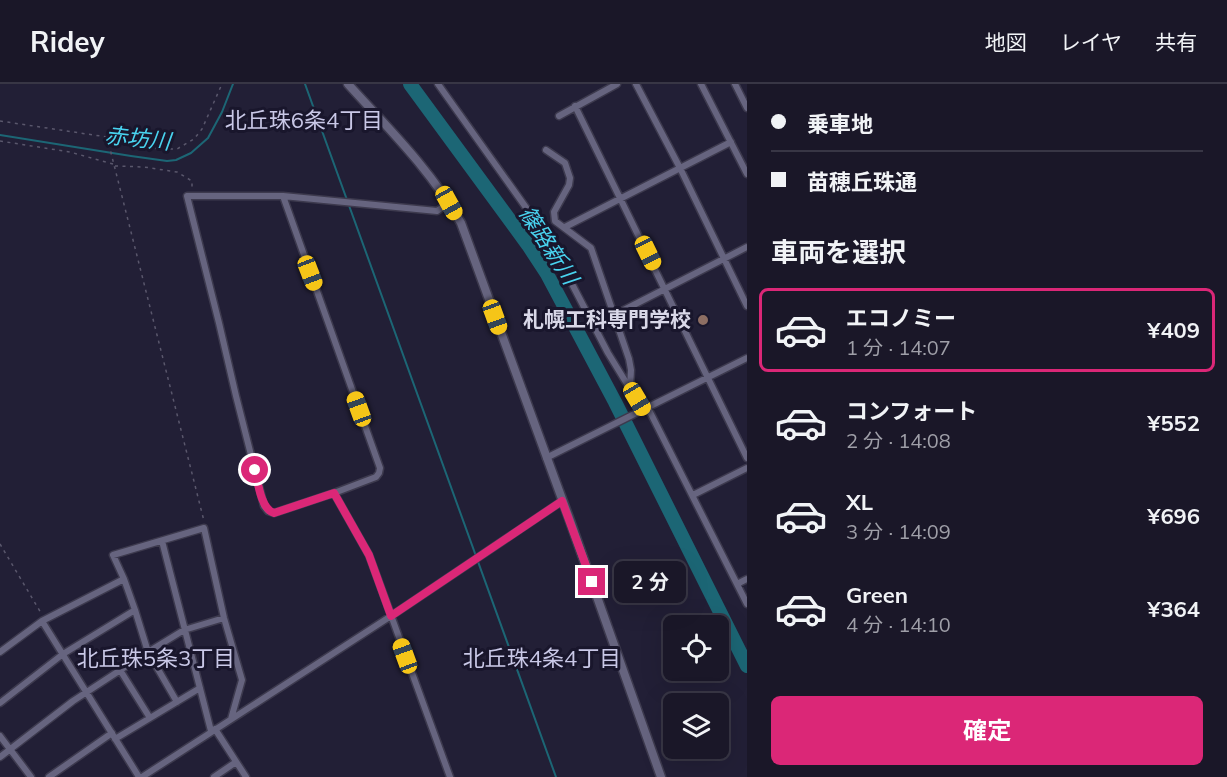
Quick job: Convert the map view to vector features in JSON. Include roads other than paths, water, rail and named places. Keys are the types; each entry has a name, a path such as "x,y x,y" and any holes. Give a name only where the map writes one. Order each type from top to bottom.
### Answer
{"street":[{"path":"348,84 425,169 461,223 661,777"},
{"path":"438,84 537,224 560,261 608,353 693,495 747,604"},
{"path":"559,116 617,84"},
{"path":"636,84 747,306"},
{"path":"701,84 747,174"},
{"path":"735,84 747,108"},
{"path":"575,106 747,458"},
{"path":"565,227 731,142"},
{"path":"546,150 565,163 570,178 569,185 554,212 555,221 591,248 629,358 630,389"},
{"path":"283,196 380,468 376,477 274,513 268,511 264,506 187,196 283,196 437,211 449,203"},
{"path":"614,315 747,247"},
{"path":"546,458 747,358"},
{"path":"693,495 747,468"},
{"path":"334,493 369,555 450,777"},
{"path":"44,620 140,777 391,616 562,501"},
{"path":"177,702 148,652 124,579 113,555 204,528 224,618 242,680 231,720"},
{"path":"162,541 184,630 213,730 246,777"},
{"path":"0,652 44,620 124,579"},
{"path":"737,584 747,579"},
{"path":"0,704 63,654 135,610"},
{"path":"0,757 87,692 148,652 184,630 224,618"},
{"path":"120,670 150,718"},
{"path":"49,777 113,736 150,718 200,688"},
{"path":"0,736 31,777"},
{"path":"214,777 236,762"}],"waterway":[{"name":"赤坊川","path":"0,135 131,156 176,160 191,153 208,138 233,84"},
{"path":"305,84 556,777"},
{"name":"篠路新川","path":"410,84 547,274 615,402 747,666"}],"place":[{"name":"札幌工科専門学校","path":"703,320"}],"district":[{"name":"北丘珠6条4丁目","path":"304,120"},
{"name":"北丘珠5条3丁目","path":"156,658"},
{"name":"北丘珠4条4丁目","path":"542,658"}]}
